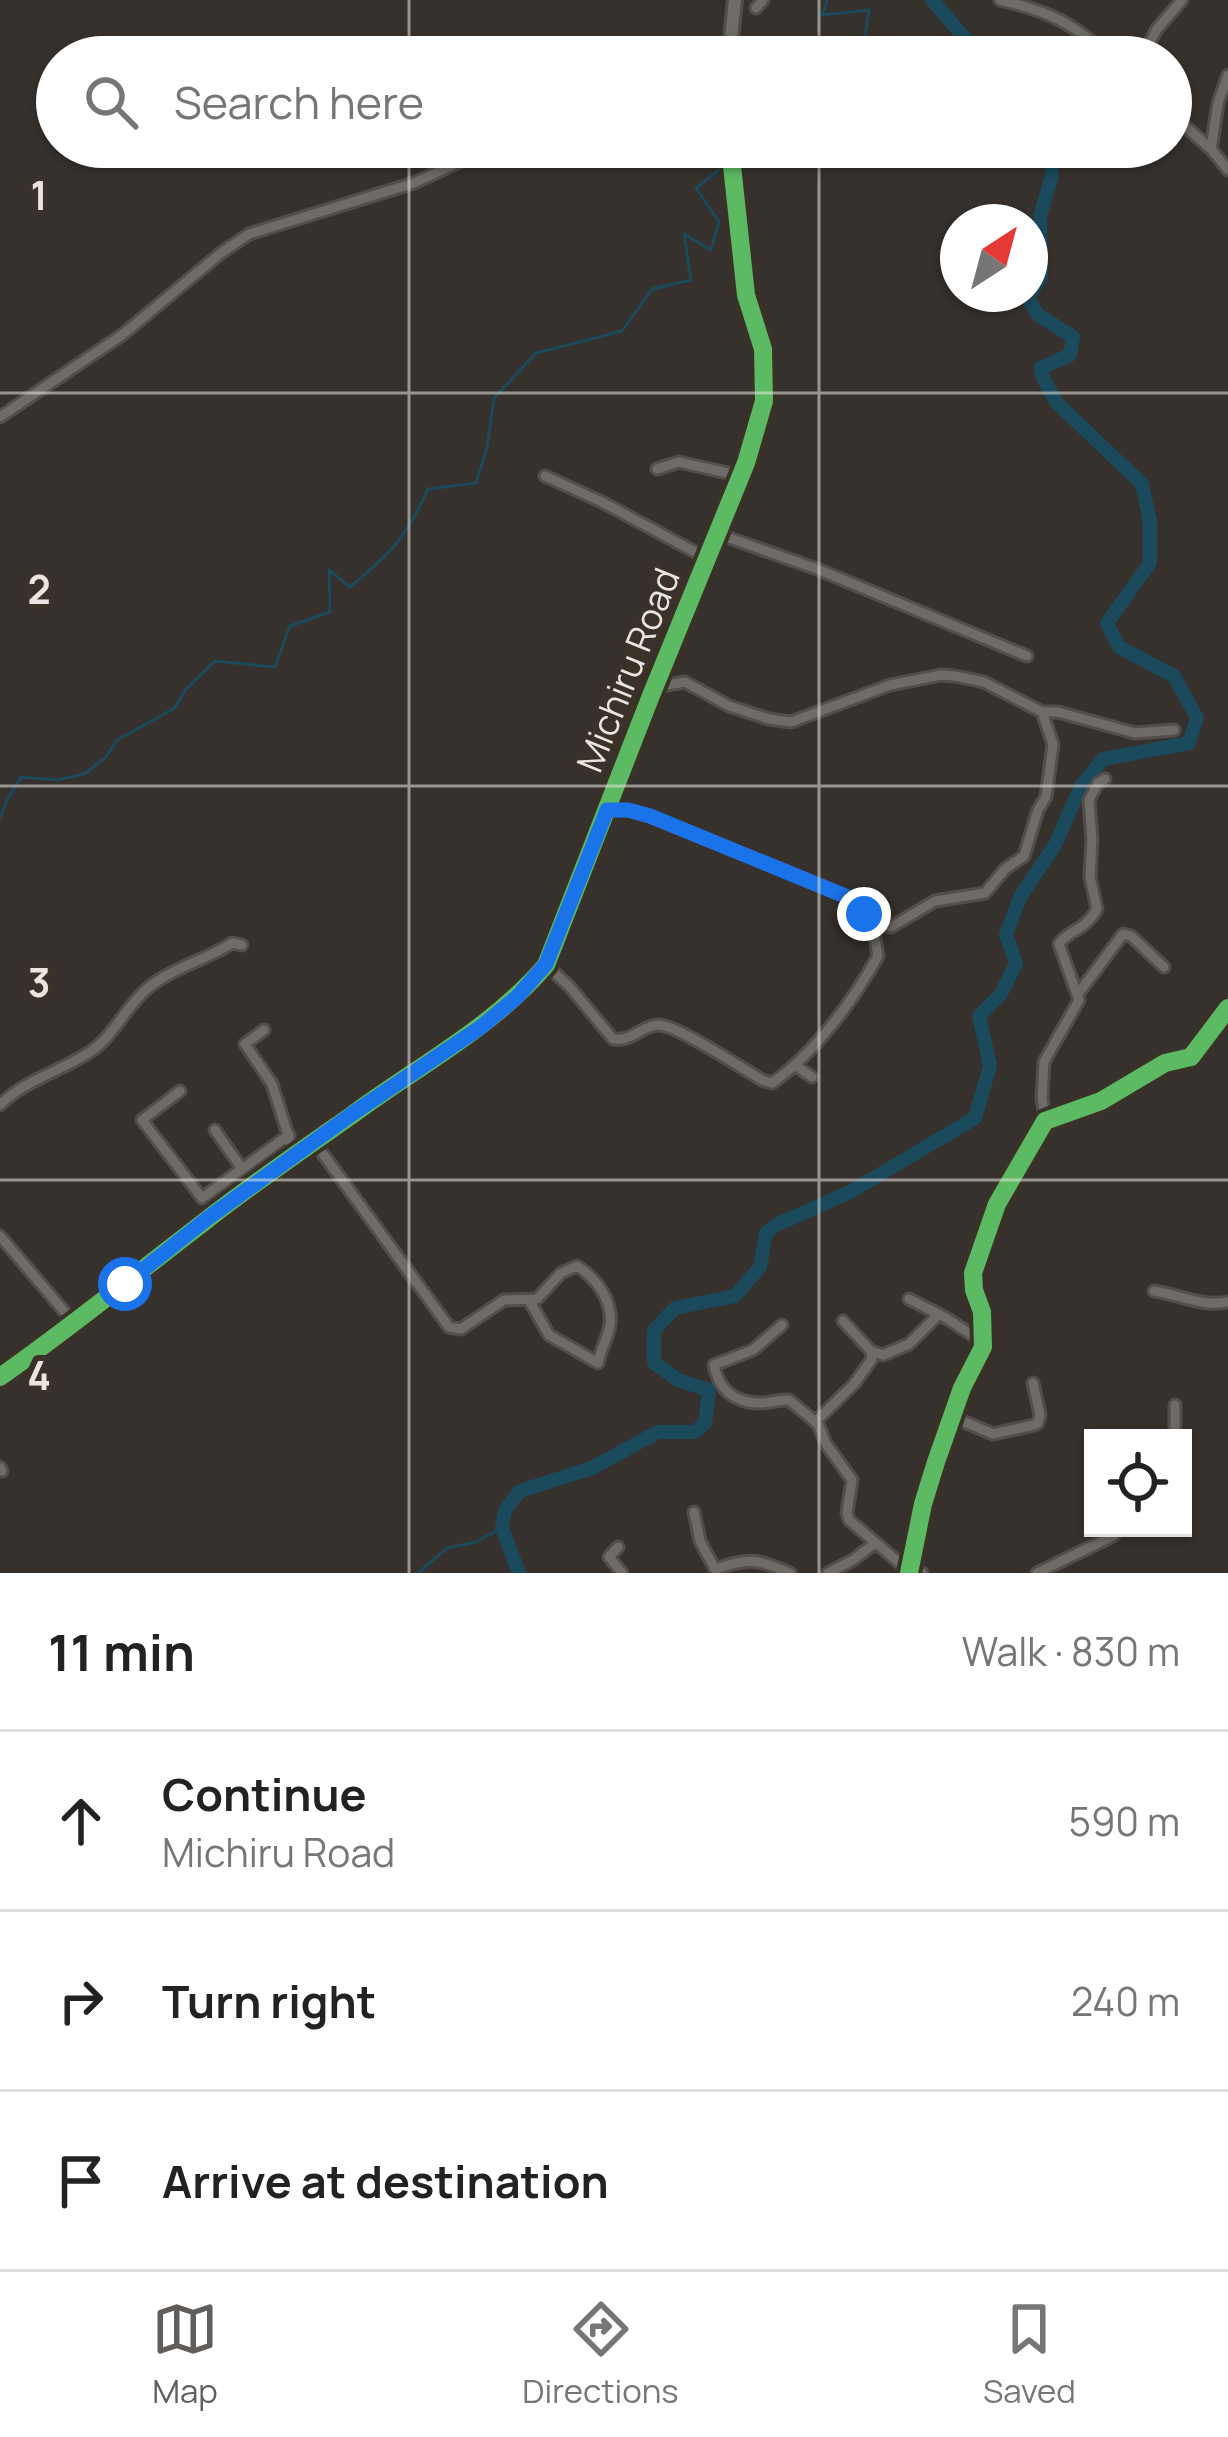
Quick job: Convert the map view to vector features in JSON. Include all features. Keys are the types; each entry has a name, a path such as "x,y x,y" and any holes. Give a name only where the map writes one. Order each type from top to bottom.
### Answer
{"street":[{"path":"731,36 735,0"},
{"path":"1000,0 1045,11 1087,36"},
{"path":"1153,36 1182,0"},
{"path":"1210,148 1228,75"},
{"path":"1192,132 1228,170"},
{"path":"0,416 122,335 249,234 414,183 446,168"},
{"name":"Michiru Road","path":"0,1377 76,1324 208,1218 481,1027 546,964 757,427 765,391 763,349 746,295 732,168"},
{"path":"657,469 679,462 740,476"},
{"path":"545,476 708,559"},
{"path":"718,534 817,569 1027,656"},
{"path":"655,686 685,682 729,706 791,722 890,685 941,675 983,682 1042,712 1135,733 1174,730"},
{"path":"872,922 891,927 935,901 985,893 1005,869 1024,856 1051,776 1053,744 1042,712"},
{"path":"1046,1121 1044,1062 1078,1005 1059,944 1081,929 1097,909 1090,878 1089,800 1105,779"},
{"path":"546,964 614,1039 660,1024 772,1082 796,1066 863,984 878,956 872,922 850,898 650,816 607,810"},
{"path":"1078,994 1123,934 1164,967"},
{"path":"0,1105 41,1076 96,1048 147,988 232,943 242,944"},
{"path":"909,1572 923,1504 962,1388 983,1342 973,1273 997,1204 1046,1121 1101,1101 1165,1063 1191,1057 1228,1008"},
{"path":"264,1030 245,1044 272,1084 295,1157"},
{"path":"796,1066 812,1077"},
{"path":"179,1091 142,1120 202,1198 289,1136"},
{"path":"215,1130 242,1169"},
{"path":"315,1143 449,1327 461,1329 504,1300 542,1296 568,1269 577,1266 590,1274 610,1310 598,1364 549,1335 529,1300"},
{"path":"0,1236 76,1324"},
{"path":"1154,1292 1182,1295 1204,1304 1228,1302"},
{"path":"909,1299 983,1342"},
{"path":"844,1321 871,1351 883,1355 909,1344 939,1315"},
{"path":"782,1325 753,1350 716,1363 713,1369 723,1389 733,1397 760,1404 789,1400 815,1422 851,1476 849,1520 909,1572 922,1573"},
{"path":"815,1422 868,1367 871,1351"},
{"path":"953,1417 989,1433 1034,1425 1040,1415 1033,1383"},
{"path":"1175,1406 1175,1429"},
{"path":"694,1512 700,1541 715,1569 741,1560 790,1573"},
{"path":"1037,1573 1111,1537"},
{"path":"828,1573 875,1543"},
{"path":"618,1547 609,1557 622,1573"}],"waterway":[{"path":"827,0 822,15 869,10 865,36"},
{"path":"932,0 963,36"},
{"path":"0,817 21,777 57,780 84,774 105,758 117,740 175,708 186,689 215,661 275,667 290,626 330,612 329,570 350,587 396,544 428,489 476,483 494,398 536,353 622,331 652,289 691,280 684,234 711,250 719,222 696,188 722,168"},
{"path":"519,1573 502,1528 505,1510 520,1491 592,1468 658,1432 695,1432 705,1423 709,1390 678,1380 654,1363 654,1330 675,1308 735,1296 760,1267 766,1233 776,1225 850,1192 975,1118 990,1066 979,1016 1001,994 1016,963 1006,935 1020,897 1055,845 1081,786 1103,759 1189,743 1197,718 1174,676 1119,647 1107,623 1150,563 1150,521 1142,484 1057,403 1043,378 1041,368 1070,355 1073,337 1037,314 1028,297 1041,278 1040,216 1051,168"},
{"path":"418,1573 447,1548 476,1542 502,1528"}],"cycle path":[{"path":"0,1377 258,1181 478,1027 546,965 746,463 764,401 763,349 746,295 732,168"},
{"path":"909,1573 936,1462 962,1388 983,1347 982,1312 973,1273 997,1204 1045,1121 1101,1101 1165,1063 1191,1057 1228,1008"}],"route":[{"path":"125,1284 208,1218 517,997 546,964 607,810 650,816 850,898 864,914"}]}
